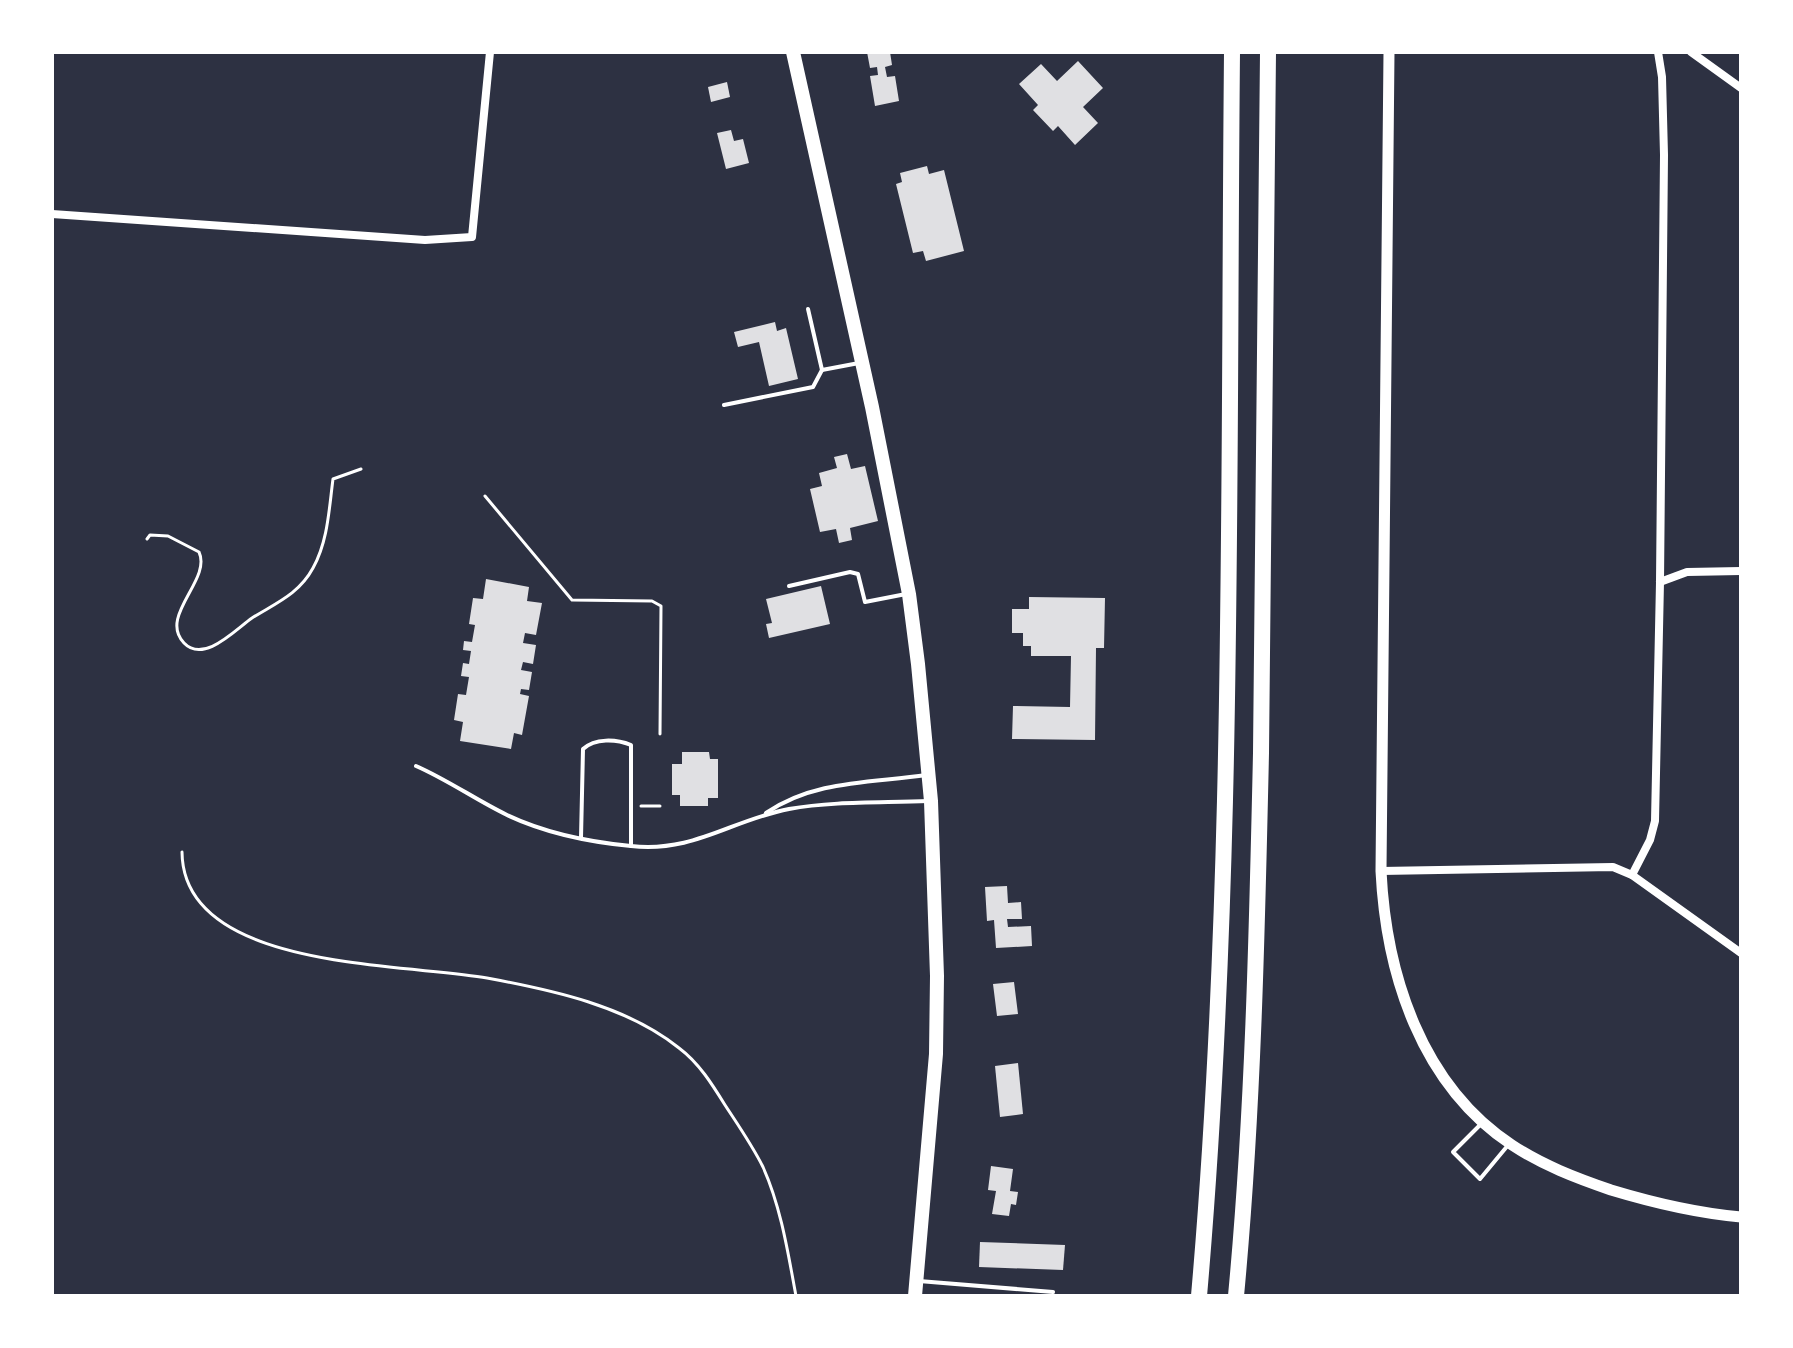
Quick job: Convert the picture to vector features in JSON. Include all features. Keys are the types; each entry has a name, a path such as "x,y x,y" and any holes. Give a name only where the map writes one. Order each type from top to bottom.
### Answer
{"highway":[{"path":"1199,1296 1207,1210 1222,917 1228,609 1232,52"},
{"path":"1236,1296 1243,1221 1257,928 1268,52"}],"main road":[{"path":"793,52 862,362 909,594 929,774 936,911 936,1054 916,1288"}],"street":[{"path":"52,214 425,240 472,237 490,52"},
{"path":"1389,52 1381,871 1387,936 1405,1004 1431,1056 1454,1089 1483,1122 1509,1144 1561,1172 1636,1198 1674,1208 1741,1217"},
{"path":"1632,875 1650,840 1655,821 1664,155 1662,77 1658,52"},
{"path":"1691,52 1741,88"},
{"path":"1660,582 1687,572 1741,571"},
{"path":"1381,871 1605,866 1632,875 1741,953"}],"lane":[{"path":"724,405 813,387 822,370 808,309"},
{"path":"822,370 862,362"},
{"path":"789,586 850,572 858,574 865,602 909,594"},
{"path":"581,838 583,749 591,742 620,741 631,745 631,846"},
{"path":"416,766 508,815 536,826 581,838 631,846 664,847 695,842 760,816 782,802 809,791 852,782 929,774"},
{"path":"760,816 814,806 931,801"},
{"path":"1483,1122 1453,1152 1480,1179 1509,1144"},
{"path":"916,1288 1053,1292"}],"path":[{"path":"147,539 150,535 161,534 199,552 200,570 178,621 177,631 182,641 192,649 202,649 217,644 296,591 318,556 326,533 333,479 361,469"},
{"path":"485,496 572,600 652,601 661,606 660,734"},
{"path":"641,806 660,806"},
{"path":"182,852 184,878 197,900 231,929 256,942 295,952 452,972 522,985 622,1015 653,1030 681,1049 701,1070 763,1167 773,1194 796,1296"}],"building":[{"path":"867,52 890,52 892,65 885,67 887,77 895,76 899,101 875,106 870,76 878,75 877,67 870,68"},
{"path":"1078,61 1103,88 1083,107 1098,123 1075,145 1058,126 1053,131 1033,110 1038,105 1019,84 1041,64 1057,81"},
{"path":"727,82 730,97 711,102 708,87"},
{"path":"731,130 734,141 743,139 749,163 726,169 717,133"},
{"path":"927,166 929,174 944,170 964,251 926,261 923,251 913,253 896,184 902,182 900,173"},
{"path":"775,322 777,331 786,328 798,379 769,386 759,342 738,347 734,332"},
{"path":"847,454 851,469 865,466 878,521 850,528 852,540 839,543 836,529 820,532 810,489 822,486 819,473 837,468 834,457"},
{"path":"486,579 529,587 527,601 542,603 536,635 525,633 523,643 536,645 533,664 523,662 521,670 532,672 529,690 521,689 520,694 529,696 522,735 514,733 511,749 460,741 463,722 454,720 458,694 466,695 469,677 461,676 463,663 469,664 471,651 463,650 464,641 472,642 475,625 469,624 473,598 483,599"},
{"path":"821,586 830,624 769,638 766,624 772,623 766,599"},
{"path":"1029,597 1105,598 1104,648 1096,648 1095,740 1012,739 1013,706 1070,707 1071,656 1031,656 1031,646 1023,646 1023,633 1012,633 1012,609 1029,609"},
{"path":"682,752 709,752 710,759 718,759 718,798 708,798 708,806 680,806 680,795 672,795 672,764 682,764"},
{"path":"1007,886 1008,903 1021,902 1022,919 1007,919 1008,927 1031,926 1032,946 996,948 994,920 987,921 985,887"},
{"path":"1014,982 1018,1014 997,1016 993,984"},
{"path":"1018,1063 1023,1114 1000,1117 995,1066"},
{"path":"991,1166 1013,1169 1010,1191 1018,1192 1016,1205 1011,1204 1009,1216 992,1214 996,1191 988,1190"},
{"path":"980,1242 1065,1245 1063,1270 979,1267"}]}
